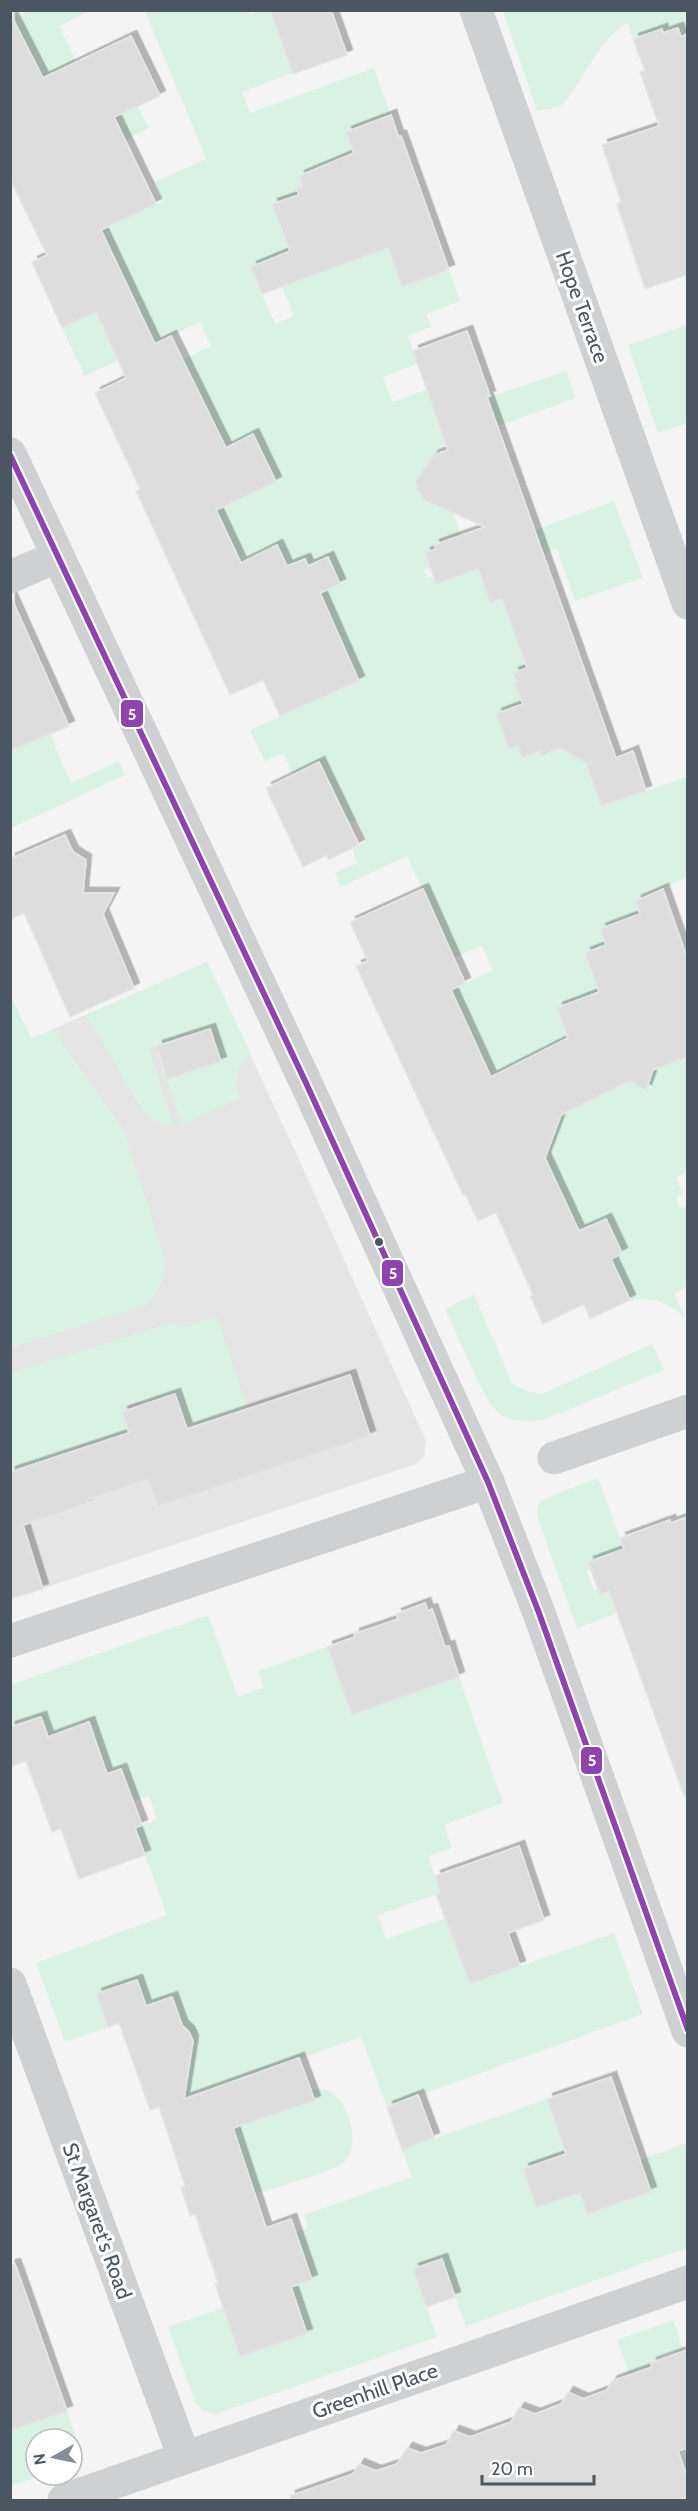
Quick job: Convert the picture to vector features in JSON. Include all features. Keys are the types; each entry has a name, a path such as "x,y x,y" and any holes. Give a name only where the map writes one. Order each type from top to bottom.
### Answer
{"street":[{"name":"Hope Terrace","path":"476,10 687,603"},
{"path":"10,454 306,1083 488,1482 538,1613 687,2031"},
{"path":"10,577 58,556"},
{"path":"554,1458 687,1411"},
{"path":"10,1641 488,1482"},
{"name":"St Margaret's Road","path":"10,1984 184,2457"},
{"name":"Greenhill Place","path":"64,2500 687,2282"}],"shaded area":[{"path":"207,962 426,1441 424,1456 416,1464 11,1599 10,1048"}],"green space":[{"path":"247,10 249,14 271,11 285,50 314,65 242,92 250,113 374,68 391,115 346,131 354,153 299,175 302,186 296,189 299,195 272,204 283,233 387,248 402,287 449,270 460,301 426,314 431,327 408,336 417,364 383,377 392,402 426,390 436,415 566,371 576,398 438,447 440,453 431,456 435,466 422,471 416,483 420,496 424,500 448,497 461,536 435,546 436,549 425,553 430,568 424,570 427,578 433,577 436,583 490,564 484,585 489,603 502,599 509,617 559,599 571,633 542,644 547,660 514,673 522,705 496,714 509,749 518,746 523,757 540,751 542,755 606,731 617,758 601,806 687,777 687,877 636,901 640,914 601,929 606,945 585,953 599,992 557,1008 568,1038 484,1081 462,1060 479,1051 447,992 493,970 482,945 454,958 407,856 341,887 335,873 357,863 352,849 366,842 357,820 348,823 320,763 293,775 283,753 265,761 250,730 359,681 343,645 274,613 339,584 328,558 308,566 305,559 287,566 277,546 241,563 204,484 249,474 257,491 276,482 253,434 204,459 206,407 183,359 211,346 200,322 85,376 62,328 132,296 91,235 116,224 114,218 136,213 163,201 155,182 206,159 145,11","holes":["271,259 294,316 275,324 251,268"]},
{"path":"11,11 20,15 28,11 88,11 59,26 85,78 51,94 28,47 11,29"},
{"path":"503,11 687,11 687,34 681,37 678,28 664,33 662,29 633,39 627,23 607,40 561,106 537,111"},
{"path":"138,106 149,128 61,172 106,121"},
{"path":"687,325 687,423 658,433 628,345"},
{"path":"614,501 643,578 575,601 557,549 543,554 535,530"},
{"path":"50,734 71,783 119,761 125,775 11,828 11,751"},
{"path":"207,962 251,1053 242,1063 237,1074 238,1092 241,1098 182,1125 167,1079 220,1062 210,1029 149,1048 174,1127 165,1125 156,1122 142,1110 86,1015"},
{"path":"10,994 32,1039 53,1030 124,1130 165,1260 160,1284 146,1305 11,1348"},
{"path":"687,1041 687,1173 676,1177 683,1195 676,1198 680,1208 687,1206 687,1287 674,1293 685,1318 670,1307 654,1300 637,1299 619,1305 611,1259 622,1253 607,1220 566,1239 551,1207 565,1200 533,1141 549,1146 558,1122 531,1083 627,1080 639,1087 648,1084 653,1070 686,1058 682,1043"},
{"path":"474,1294 512,1383 524,1390 542,1394 652,1344 664,1370 546,1419 517,1421 506,1418 498,1412 484,1394 445,1309"},
{"path":"217,1316 248,1409 224,1417 192,1447 175,1394 142,1405 140,1401 127,1405 133,1431 11,1472 10,1373 167,1324 175,1323 183,1328"},
{"path":"598,1478 624,1549 587,1571 594,1590 598,1589 600,1595 609,1591 617,1613 577,1628 538,1519 537,1508 541,1500"},
{"path":"208,1615 238,1697 264,1687 258,1671 327,1647 352,1715 459,1677 503,1803 444,1825 452,1848 428,1856 440,1893 378,1915 386,1939 449,1917 457,1951 470,1984 614,1933 643,2014 387,2107 361,2037 253,2075 267,2117 314,2101 311,2090 323,2089 333,2094 342,2103 352,2128 350,2154 343,2163 316,2175 255,2194 219,2087 178,2101 171,2081 143,2091 136,2071 193,2041 189,2032 182,2025 172,1997 146,2006 137,1980 97,1994 108,2027 65,2042 36,1963 167,1915 135,1828 157,1819 149,1796 133,1801 121,1769 107,1774 88,1723 59,1733 64,1747 54,1751 41,1717 11,1727 10,1685"},
{"path":"547,2099 566,2154 523,2169 536,2208 580,2193 587,2214 650,2192 639,2160 687,2143 687,2248 466,2326 441,2259 413,2270 437,2337 216,2414 204,2411 196,2404 168,2327 223,2308 240,2357 307,2334 291,2287 312,2280 303,2254 275,2239 308,2228 304,2215 412,2177 402,2150"},
{"path":"673,2320 684,2352 676,2354 674,2351 657,2357 657,2361 651,2364 653,2371 631,2379 617,2340"},
{"path":"67,2411 73,2427 24,2427 24,2482 11,2486 11,2431"}],"building":[{"path":"270,10 331,10 347,55 293,74"},
{"path":"10,13 43,78 131,36 160,96 114,117 156,204 101,230 155,344 171,336 226,448 253,434 276,482 216,510 241,563 277,545 287,566 305,559 308,566 328,557 340,584 320,593 359,681 280,716 263,680 230,695 136,491 140,489 95,393 126,378 96,312 62,328 32,262 47,255 10,179"},
{"path":"678,28 681,37 687,34 687,275 645,289 617,204 621,202 602,145 659,126 640,72 645,71 633,39 662,29 663,33"},
{"path":"391,115 398,136 401,136 449,270 402,287 388,248 262,294 251,267 290,251 272,204 299,195 296,188 302,186 299,176 354,153 346,132"},
{"path":"467,331 490,396 487,397 616,758 633,751 646,791 601,806 586,763 560,748 541,756 540,751 522,757 518,746 509,749 496,714 523,704 514,683 517,682 513,673 527,668 502,599 490,603 478,569 436,584 425,553 436,549 434,545 485,527 424,500 417,489 415,481 434,455 448,450 413,351"},
{"path":"10,595 69,726 10,751"},
{"path":"319,762 359,845 328,860 327,855 303,867 266,788"},
{"path":"65,835 73,852 86,860 83,893 114,893 103,914 134,988 70,1017 24,913 10,919 10,859"},
{"path":"423,889 465,983 451,990 491,1077 568,1038 557,1008 599,992 585,953 606,945 600,929 640,914 636,901 663,889 687,958 687,1057 653,1070 646,1090 629,1081 561,1115 545,1158 579,1231 606,1219 622,1253 611,1259 630,1300 590,1319 584,1304 543,1324 530,1296 533,1295 496,1213 478,1221 465,1194 463,1195 356,966 368,961 350,922"},
{"path":"210,1029 221,1062 167,1079 157,1046"},
{"path":"350,1375 370,1436 157,1507 148,1480 87,1500 88,1504 23,1525 43,1589 10,1599 10,1472 129,1433 122,1412 175,1394 187,1429"},
{"path":"687,1517 687,1795 684,1796 609,1591 600,1595 588,1562 624,1549 620,1538 670,1520 671,1523"},
{"path":"425,1603 428,1611 432,1609 445,1647 449,1646 459,1677 352,1715 327,1647 355,1637 354,1634 398,1619 396,1614"},
{"path":"41,1717 48,1737 89,1722 107,1774 121,1769 142,1825 135,1828 145,1855 79,1879 61,1829 52,1832 26,1761 10,1767 10,1727"},
{"path":"519,1846 544,1920 508,1933 520,1966 470,1984 436,1894 440,1893 435,1876"},
{"path":"137,1980 146,2006 172,1997 182,2025 189,2032 193,2041 184,2099 299,2058 315,2101 233,2128 266,2228 291,2219 312,2280 291,2287 307,2334 240,2357 215,2284 218,2283 195,2214 190,2216 181,2187 185,2186 159,2107 150,2110 119,2023 108,2027 96,1994"},
{"path":"611,2077 651,2192 587,2214 580,2193 536,2208 523,2169 566,2154 547,2099"},
{"path":"418,2095 434,2138 402,2150 387,2107"},
{"path":"442,2259 455,2297 426,2307 413,2269"},
{"path":"15,2264 67,2411 10,2431 10,2265"},
{"path":"687,2350 687,2448 678,2451 687,2477 687,2500 291,2500 290,2496 353,2474 359,2464 376,2471 397,2464 407,2448 421,2453 446,2445 454,2431 470,2437 511,2422 519,2408 535,2414 561,2404 568,2392 583,2399 607,2390 612,2381 652,2367 651,2363"}],"transit line":[{"name":"5","path":"10,455 306,1083 488,1482 539,1613 688,2030"}]}
